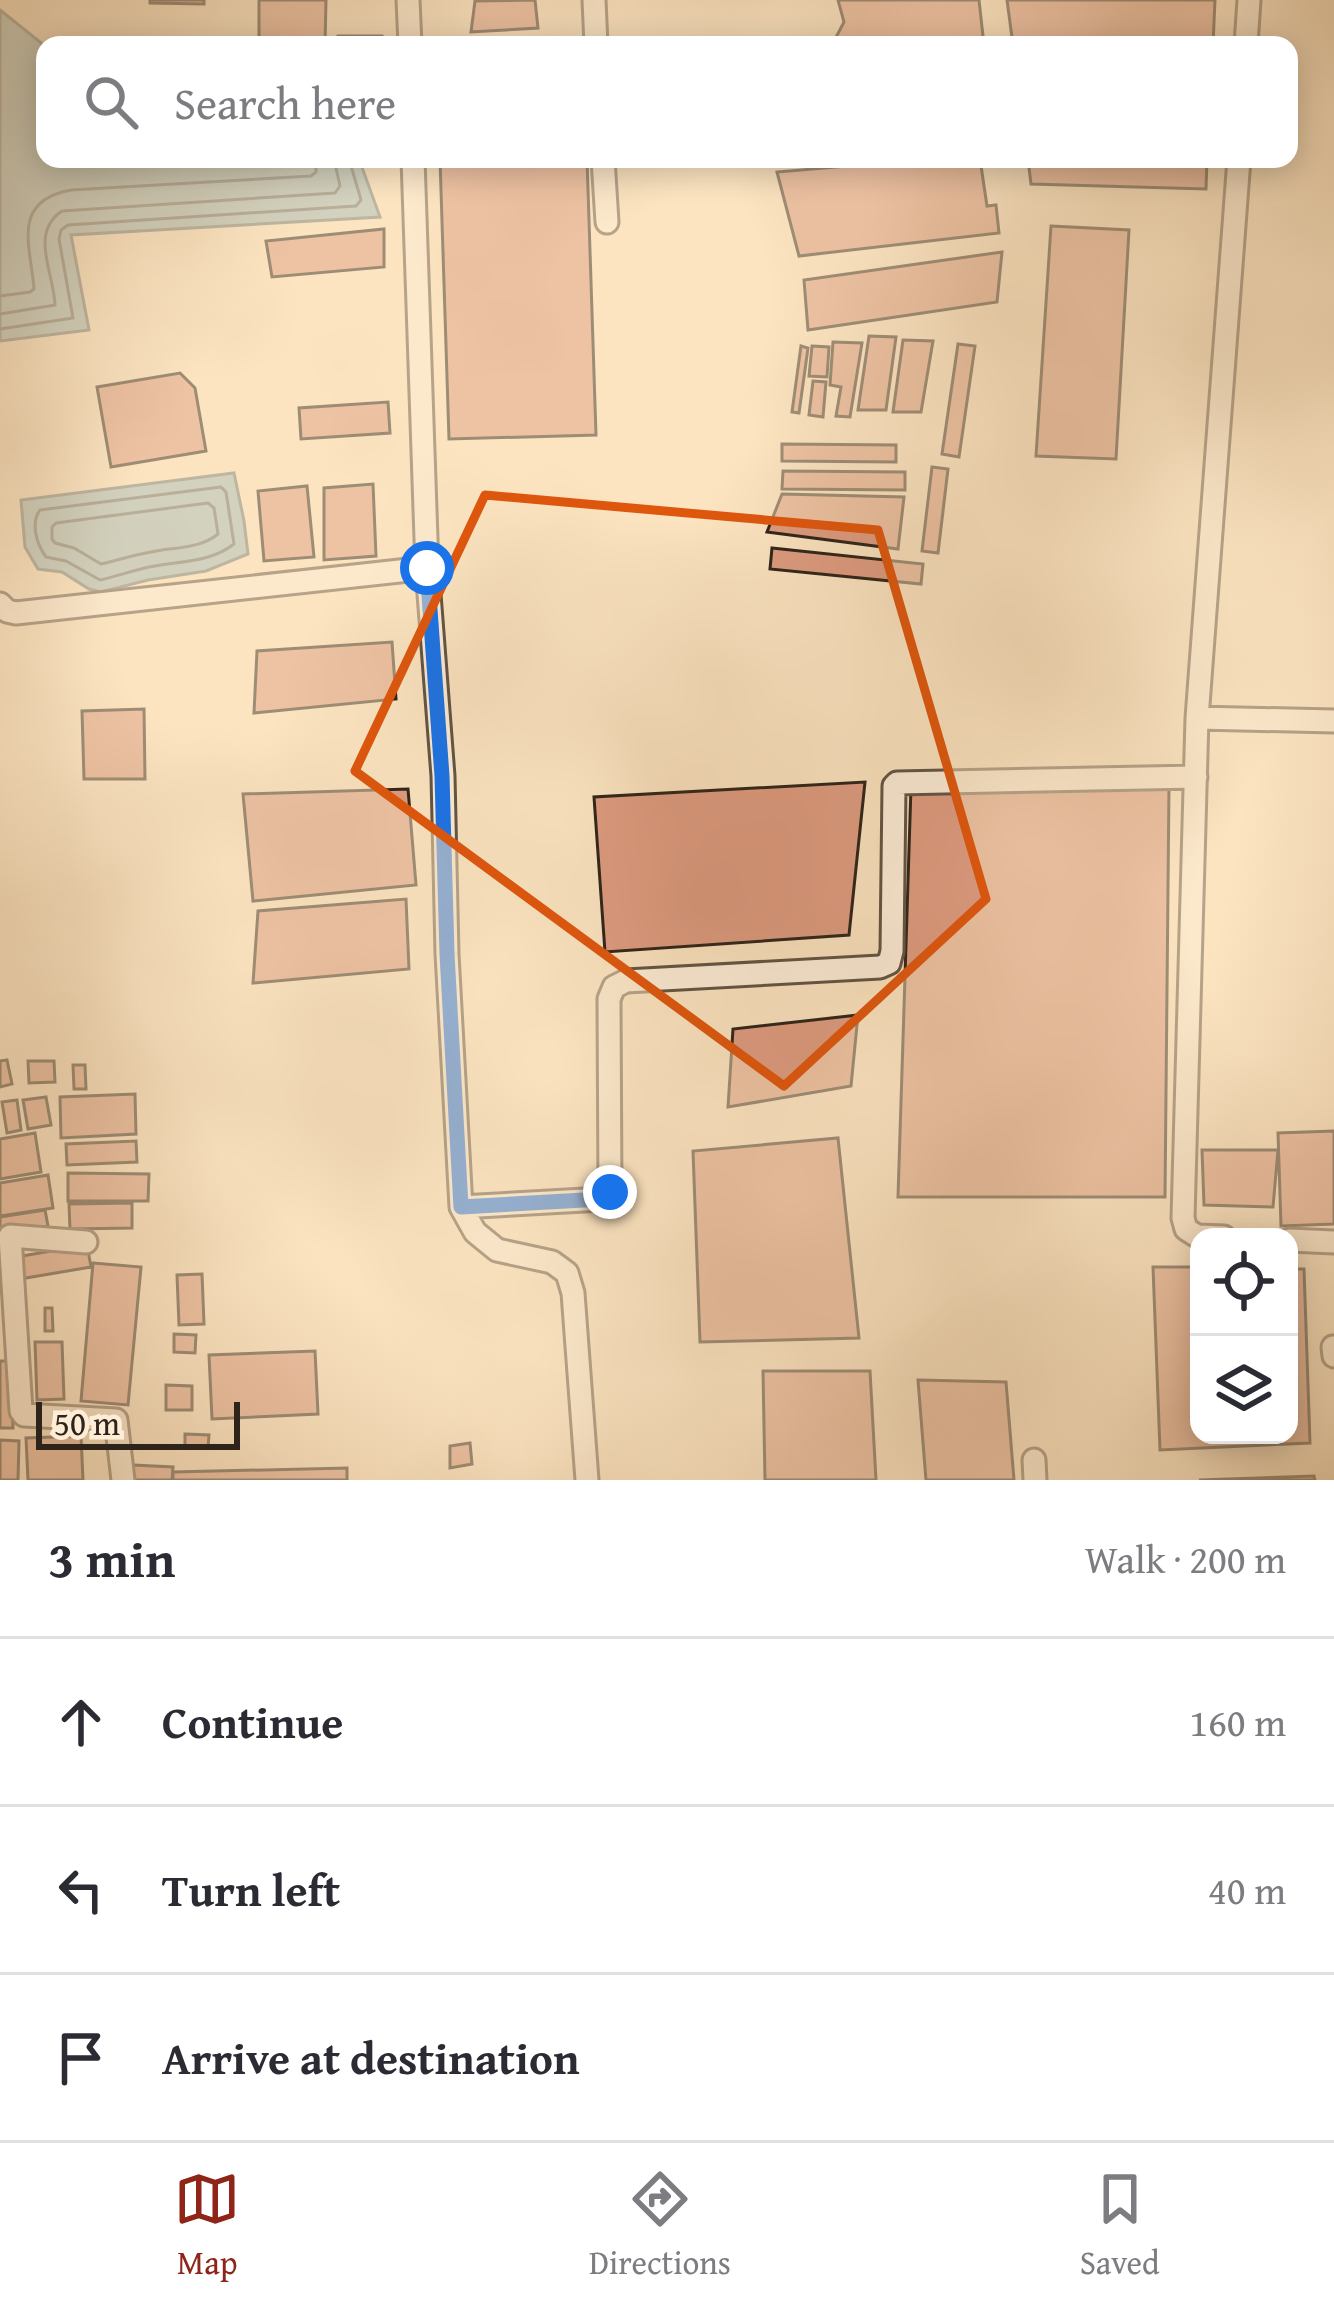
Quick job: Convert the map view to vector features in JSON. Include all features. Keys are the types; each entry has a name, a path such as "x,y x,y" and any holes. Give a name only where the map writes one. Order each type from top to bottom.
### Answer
{"street":[{"path":"408,0 410,36"},
{"path":"593,0 595,36"},
{"path":"1247,36 1249,0"},
{"path":"413,168 427,568 442,776 461,1207 475,1232 497,1250 552,1262 567,1273 573,1293 587,1480"},
{"path":"604,168 607,222"},
{"path":"1190,1232 1183,1218 1197,718 1238,168"},
{"path":"0,604 16,613 427,568"},
{"path":"1197,718 1334,721"},
{"path":"461,1207 602,1199 610,1192 609,999 614,987 626,981 889,963 896,783 1196,777"},
{"path":"86,1241 10,1236 21,1411 116,1420 123,1480"},
{"path":"1298,1240 1334,1242"},
{"path":"1334,1347 1334,1356"}],"highlighted area":[{"path":"485,495 878,530 986,899 784,1086 355,771"}],"water":[{"path":"0,10 36,39 36,168 362,168 380,217 71,235 89,330 0,341"},
{"path":"234,473 248,554 206,571 101,592 62,572 38,569 25,547 21,500"}],"building":[{"path":"204,0 204,4 150,3"},
{"path":"259,0 326,0 325,36 259,36"},
{"path":"535,0 538,28 471,32 475,1"},
{"path":"838,0 979,0 983,36 837,36 844,22"},
{"path":"1007,0 1215,0 1213,36 1012,36"},
{"path":"440,168 587,168 596,435 449,439"},
{"path":"981,168 987,206 996,205 999,233 799,256 777,172"},
{"path":"1029,168 1207,168 1206,189 1031,184"},
{"path":"1051,226 1129,230 1116,459 1036,456"},
{"path":"384,229 384,267 272,277 266,241"},
{"path":"1002,252 997,302 808,330 804,280"},
{"path":"869,336 896,337 886,410 858,410"},
{"path":"903,340 933,341 921,412 893,412"},
{"path":"833,342 862,343 850,417 836,416 841,387 830,385"},
{"path":"958,344 975,346 959,457 942,454"},
{"path":"801,346 808,348 799,413 792,412"},
{"path":"812,346 829,347 827,377 809,376"},
{"path":"180,373 195,388 206,451 111,467 97,387"},
{"path":"813,381 826,382 823,417 809,415"},
{"path":"388,402 390,433 301,439 299,408"},
{"path":"782,444 896,445 896,462 782,461"},
{"path":"932,467 948,469 938,553 922,551"},
{"path":"783,471 905,472 905,490 782,489"},
{"path":"373,484 376,556 324,560 324,488"},
{"path":"307,486 314,557 264,561 258,491"},
{"path":"782,494 904,497 898,549 767,532"},
{"path":"772,548 923,564 921,584 770,569"},
{"path":"392,642 396,699 254,713 257,651"},
{"path":"144,709 145,779 84,779 82,711"},
{"path":"865,782 849,935 605,952 594,797"},
{"path":"1169,785 1165,1197 898,1197 911,787"},
{"path":"408,789 416,885 253,901 243,794"},
{"path":"406,899 409,969 253,983 258,911"},
{"path":"858,1015 851,1086 728,1107 733,1029"},
{"path":"7,1060 12,1084 0,1087 0,1061"},
{"path":"28,1061 54,1061 55,1082 29,1083"},
{"path":"73,1065 85,1065 86,1089 74,1089"},
{"path":"135,1094 136,1134 61,1138 60,1097"},
{"path":"46,1097 51,1125 28,1129 23,1100"},
{"path":"17,1100 21,1130 7,1133 2,1102"},
{"path":"1334,1131 1334,1224 1281,1226 1278,1133"},
{"path":"35,1133 41,1172 0,1179 0,1139"},
{"path":"838,1138 859,1338 700,1342 693,1151"},
{"path":"136,1141 137,1162 67,1165 66,1144"},
{"path":"1202,1150 1278,1150 1273,1207 1204,1205"},
{"path":"68,1173 149,1174 148,1201 68,1201"},
{"path":"48,1175 53,1208 0,1216 0,1183"},
{"path":"132,1203 132,1228 70,1229 69,1204"},
{"path":"45,1210 48,1226 0,1234 0,1217"},
{"path":"87,1245 91,1267 20,1279 16,1257"},
{"path":"93,1263 141,1267 128,1405 81,1401"},
{"path":"1153,1267 1190,1267 1190,1444 1289,1444 1160,1450"},
{"path":"1298,1269 1304,1269 1310,1443 1298,1444"},
{"path":"202,1274 204,1324 179,1325 177,1275"},
{"path":"45,1308 52,1308 53,1331 45,1331"},
{"path":"174,1334 196,1335 195,1353 174,1352"},
{"path":"35,1342 62,1342 64,1399 37,1400"},
{"path":"315,1351 318,1414 212,1419 209,1355"},
{"path":"0,1361 11,1361 13,1428 0,1428"},
{"path":"763,1371 870,1371 876,1480 765,1480"},
{"path":"918,1380 1006,1382 1014,1480 926,1480"},
{"path":"166,1385 192,1386 192,1410 166,1410"},
{"path":"185,1434 209,1435 208,1448 185,1447"},
{"path":"81,1436 83,1480 28,1480 26,1438"},
{"path":"0,1440 19,1441 18,1480 0,1480"},
{"path":"470,1443 472,1464 450,1468 450,1446"},
{"path":"133,1465 173,1467 172,1480 132,1480"},
{"path":"347,1468 347,1480 173,1480 173,1472"},
{"path":"1314,1476 1315,1480 1199,1480"}],"route":[{"path":"427,568 442,776 461,1207 602,1199 610,1192"}]}
